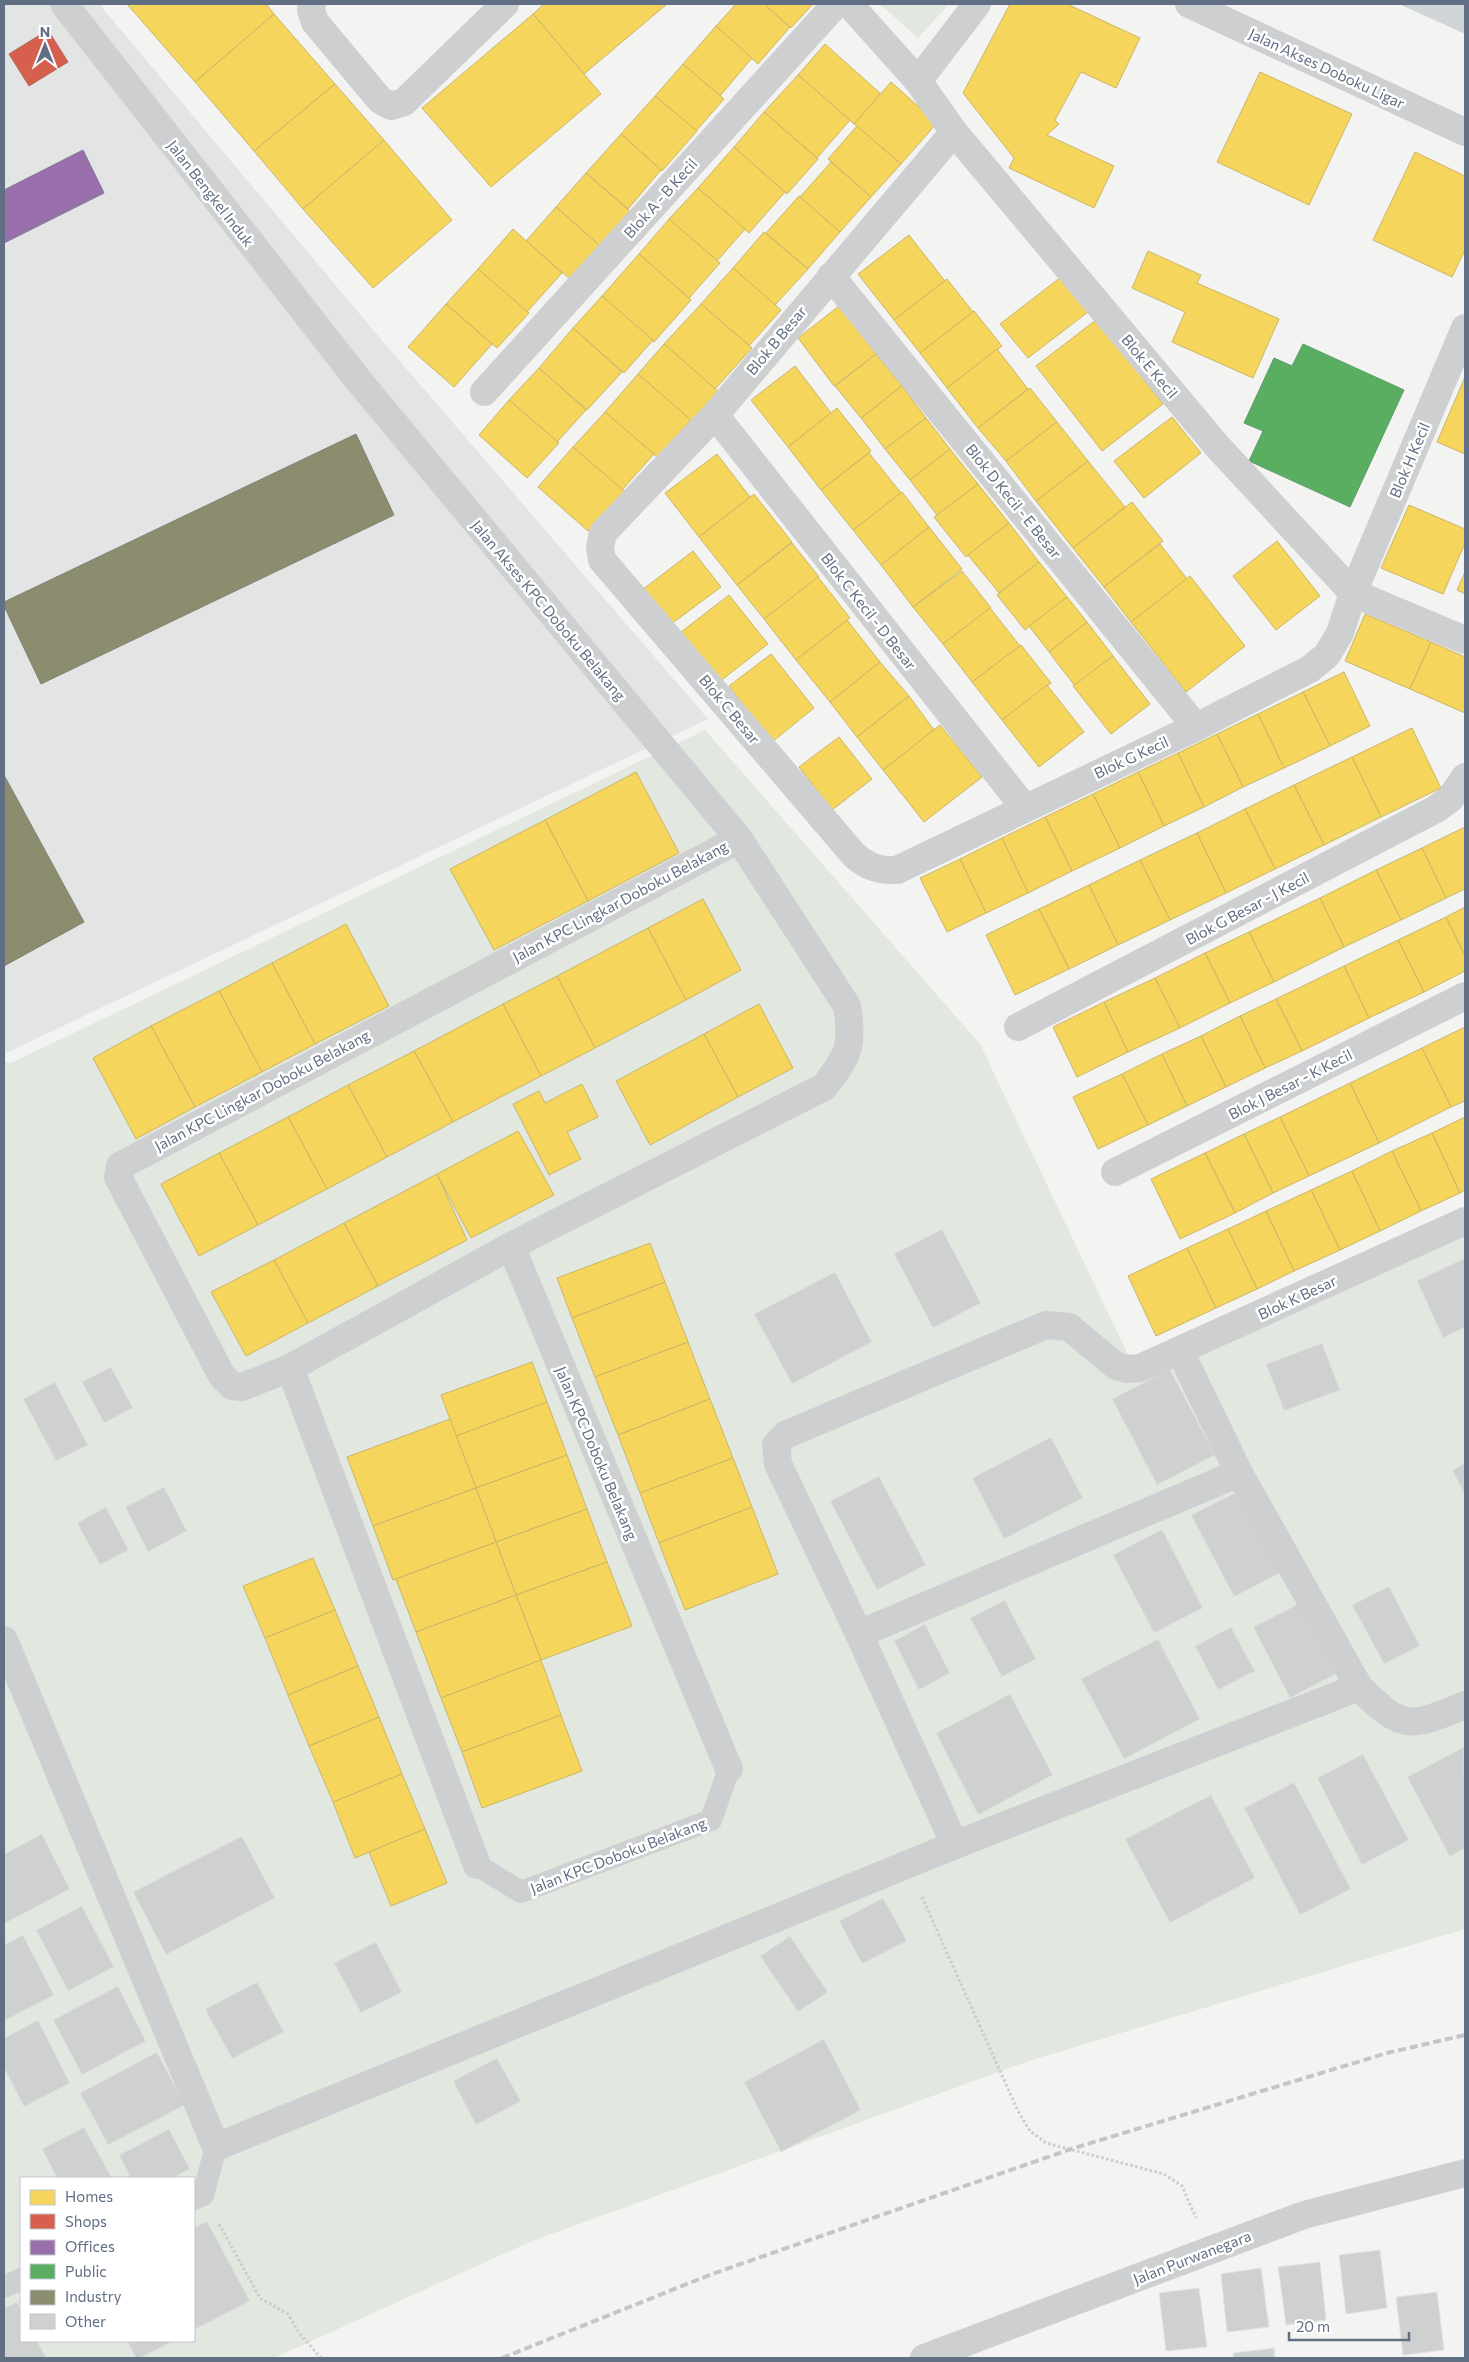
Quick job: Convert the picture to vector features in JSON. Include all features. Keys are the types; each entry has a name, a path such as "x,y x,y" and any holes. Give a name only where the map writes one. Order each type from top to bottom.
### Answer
{"street":[{"name":"Jalan Bengkel Induk","path":"64,4 359,381"},
{"path":"312,4 311,10 316,22 380,100 390,106 404,102 505,4"},
{"name":"Blok A - B Kecil","path":"484,392 836,4"},
{"name":"Blok E Kecil","path":"849,4 918,81 954,132 1217,446 1353,592"},
{"path":"918,81 977,4"},
{"name":"Jalan Akses Doboku Ligar","path":"1189,4 1465,132"},
{"name":"Blok B Besar","path":"600,547 603,533 715,415 954,132"},
{"name":"Blok D Kecil - E Besar","path":"832,276 1196,727"},
{"name":"Blok H Kecil","path":"1353,592 1465,328"},
{"name":"Jalan Akses KPC Doboku Belakang","path":"359,381 738,839"},
{"name":"Blok C Kecil - D Besar","path":"715,415 1024,807"},
{"name":"Blok C Besar","path":"600,547 602,560 848,848 867,866"},
{"path":"1353,592 1465,640"},
{"name":"Blok G Kecil","path":"867,866 883,871 897,870 1024,807 1196,727 1310,669 1327,655 1340,633 1353,592"},
{"name":"Blok G Besar - J Kecil","path":"1018,1027 1436,809 1450,799 1465,777"},
{"name":"Jalan KPC Lingkar Doboku Belakang","path":"738,839 847,1006 851,1030 845,1061 824,1088 511,1246 290,1368 242,1387 232,1386 222,1376 118,1177 120,1166 738,839"},
{"name":"Blok J Besar - K Kecil","path":"1115,1172 1465,996"},
{"name":"Blok K Besar","path":"859,1634 778,1464 776,1445 785,1435 1046,1325 1069,1327 1116,1366 1127,1369 1140,1368 1465,1220"},
{"name":"Jalan KPC Doboku Belakang","path":"511,1246 728,1769"},
{"path":"1180,1351 1239,1473 1359,1687 1383,1711 1401,1721 1424,1722 1465,1705"},
{"name":"Jalan KPC Doboku Belakang","path":"290,1368 477,1865"},
{"path":"955,1845 859,1634 1239,1473"},
{"path":"4,1640 9,1668 216,2147 955,1845 1359,1687"},
{"name":"Jalan Purwanegara","path":"924,2358 1304,2215 1465,2173"}],"lane":[{"name":"Jalan KPC Doboku Belakang","path":"477,1865 521,1892 711,1820 728,1769"},
{"path":"198,2197 216,2147"},
{"path":"4,2287 20,2279"}],"path":[{"path":"907,1865 1018,2111 1030,2131 1046,2143 1164,2174 1182,2186 1210,2250"},
{"path":"198,2197 260,2298 288,2314 299,2333 321,2358"}],"shaded area":[{"path":"4,4 99,4 385,344 708,719 4,1054"},
{"path":"880,4 949,4 918,38"},
{"path":"1399,4 1465,4 1465,34"},
{"path":"705,730 980,1044 1139,1378 1465,1230 1465,1929 1029,2061 532,2241 274,2358 4,2358 4,1061 11,1063"}],"building: Homes":[{"path":"127,4 266,4 274,14 195,82"},
{"path":"544,4 667,4 584,74 533,14"},
{"path":"736,4 764,4 790,27 758,64 716,26"},
{"path":"764,4 813,4 791,28"},
{"path":"1010,4 1067,4 1140,38 1116,88 1081,72 1055,120 1059,124 1047,135 1114,166 1094,208 1009,168 1014,158 963,93"},
{"path":"274,14 335,84 254,151 195,82"},
{"path":"533,14 601,94 491,187 422,108"},
{"path":"716,26 752,58 720,96 683,64"},
{"path":"825,44 881,94 854,124 798,75"},
{"path":"683,64 724,99 696,131 655,96"},
{"path":"1260,72 1352,114 1309,205 1217,162"},
{"path":"798,75 850,120 817,158 764,112"},
{"path":"891,82 937,123 901,164 854,124"},
{"path":"335,84 384,140 303,209 254,151"},
{"path":"655,96 697,131 662,171 621,134"},
{"path":"764,112 818,159 787,194 734,147"},
{"path":"857,126 901,164 871,197 828,159"},
{"path":"621,134 661,170 628,209 586,173"},
{"path":"384,140 452,220 373,288 303,209"},
{"path":"734,147 785,192 749,233 698,188"},
{"path":"1415,152 1465,176 1465,250 1452,277 1373,240"},
{"path":"831,162 871,197 840,232 800,197"},
{"path":"586,173 632,213 600,246 556,207"},
{"path":"698,188 745,229 717,261 669,219"},
{"path":"799,196 840,232 808,269 766,233"},
{"path":"556,207 600,246 570,279 526,241"},
{"path":"669,219 720,263 689,298 639,254"},
{"path":"513,229 562,273 527,312 478,269"},
{"path":"764,232 808,269 775,305 733,268"},
{"path":"909,235 945,281 894,320 858,274"},
{"path":"1148,251 1201,275 1197,283 1279,319 1253,378 1172,342 1185,312 1132,288"},
{"path":"639,254 691,300 654,342 602,296"},
{"path":"733,268 781,310 749,346 701,304"},
{"path":"478,269 529,313 497,348 446,304"},
{"path":"1061,277 1088,312 1028,358 1000,324"},
{"path":"947,279 973,312 920,353 894,320"},
{"path":"602,296 653,340 624,373 573,328"},
{"path":"446,304 492,344 454,387 408,347"},
{"path":"701,304 752,348 715,389 664,344"},
{"path":"839,306 876,354 834,386 798,338"},
{"path":"974,311 1002,346 947,388 920,353"},
{"path":"1096,320 1163,404 1102,451 1036,366"},
{"path":"573,328 622,372 587,410 539,368"},
{"path":"664,344 719,392 692,421 638,374"},
{"path":"997,349 1028,389 978,428 947,388"},
{"path":"876,354 902,386 861,418 835,386"},
{"path":"795,366 831,413 788,447 751,400"},
{"path":"539,368 586,410 557,442 509,400"},
{"path":"638,374 691,420 657,457 605,412"},
{"path":"1465,377 1465,454 1437,442"},
{"path":"902,386 926,418 885,449 861,418"},
{"path":"1030,388 1057,422 1006,461 978,428"},
{"path":"509,400 559,443 527,478 479,435"},
{"path":"837,408 871,451 821,490 788,447"},
{"path":"605,412 654,454 622,490 573,447"},
{"path":"1172,417 1201,453 1144,498 1114,461"},
{"path":"926,418 950,449 910,480 885,449"},
{"path":"1057,422 1088,461 1036,501 1006,461"},
{"path":"573,447 624,491 588,531 538,487"},
{"path":"950,449 978,484 937,515 910,480"},
{"path":"869,453 901,493 853,530 821,490"},
{"path":"717,454 750,497 699,537 665,493"},
{"path":"1088,461 1125,507 1073,548 1036,501"},
{"path":"978,484 1009,523 966,557 934,517"},
{"path":"902,492 929,527 881,565 853,530"},
{"path":"754,494 792,542 737,585 699,537"},
{"path":"1132,502 1163,541 1104,587 1073,548"},
{"path":"1409,505 1465,529 1465,543 1443,594 1381,568"},
{"path":"1009,523 1039,562 999,593 968,555"},
{"path":"929,527 962,569 913,607 881,565"},
{"path":"1277,541 1320,596 1276,630 1233,576"},
{"path":"792,543 819,577 764,619 737,585"},
{"path":"1160,544 1187,579 1131,622 1104,587"},
{"path":"693,551 721,587 670,625 642,590"},
{"path":"1039,562 1067,597 1025,630 997,595"},
{"path":"962,571 991,608 943,644 913,607"},
{"path":"1465,572 1465,594 1457,590"},
{"path":"1190,576 1245,646 1186,692 1131,622"},
{"path":"818,577 850,618 796,660 764,619"},
{"path":"729,595 768,644 719,682 681,632"},
{"path":"1067,597 1087,622 1049,652 1029,626"},
{"path":"990,608 1020,646 972,682 943,644"},
{"path":"1365,614 1431,642 1410,689 1345,661"},
{"path":"847,620 880,662 830,702 796,660"},
{"path":"1087,622 1113,656 1075,686 1049,652"},
{"path":"1431,642 1465,657 1465,713 1410,689"},
{"path":"1021,645 1051,683 1002,720 972,682"},
{"path":"771,654 814,708 772,742 729,686"},
{"path":"1113,656 1150,704 1111,734 1073,686"},
{"path":"880,662 909,696 857,737 830,702"},
{"path":"1344,672 1370,726 1330,746 1303,692"},
{"path":"1047,685 1084,732 1039,767 1002,720"},
{"path":"1303,692 1330,746 1284,768 1258,714"},
{"path":"909,696 934,730 883,770 857,737"},
{"path":"1258,714 1284,768 1243,787 1217,734"},
{"path":"940,725 982,777 924,822 883,770"},
{"path":"1412,728 1441,788 1381,817 1352,757"},
{"path":"1217,734 1243,787 1204,807 1178,753"},
{"path":"839,737 872,779 832,810 799,767"},
{"path":"1178,753 1204,807 1164,826 1138,772"},
{"path":"1352,757 1381,817 1324,845 1294,785"},
{"path":"636,772 679,853 588,901 545,820"},
{"path":"1138,772 1164,826 1120,848 1093,794"},
{"path":"1294,785 1324,845 1275,869 1245,809"},
{"path":"1093,794 1120,848 1072,871 1045,817"},
{"path":"1245,809 1275,869 1226,893 1197,833"},
{"path":"1045,817 1072,871 1028,893 1002,838"},
{"path":"545,820 588,901 494,950 450,869"},
{"path":"1465,827 1465,889 1446,898 1422,848"},
{"path":"1197,833 1226,893 1170,920 1140,860"},
{"path":"1002,838 1028,893 986,913 960,859"},
{"path":"1422,848 1446,898 1401,920 1376,870"},
{"path":"960,859 986,913 947,932 920,878"},
{"path":"1140,860 1170,920 1118,945 1089,885"},
{"path":"1376,870 1401,920 1344,947 1320,898"},
{"path":"1089,885 1118,945 1069,969 1039,909"},
{"path":"1320,898 1344,947 1274,982 1249,932"},
{"path":"703,899 741,970 686,1000 648,928"},
{"path":"1465,907 1465,956 1446,917"},
{"path":"1039,909 1069,969 1015,995 986,935"},
{"path":"1446,917 1465,956 1465,971 1424,992 1398,940"},
{"path":"346,924 389,1006 315,1044 272,963"},
{"path":"648,928 686,1000 595,1048 557,976"},
{"path":"1249,932 1274,982 1230,1003 1205,953"},
{"path":"1398,940 1424,992 1369,1018 1344,966"},
{"path":"1205,953 1230,1003 1180,1028 1155,978"},
{"path":"272,963 315,1044 262,1072 219,991"},
{"path":"1344,966 1369,1018 1302,1051 1276,999"},
{"path":"557,976 595,1048 541,1076 503,1004"},
{"path":"1155,978 1180,1028 1128,1052 1104,1002"},
{"path":"219,991 262,1072 195,1107 151,1026"},
{"path":"1276,999 1302,1051 1265,1068 1240,1016"},
{"path":"1104,1002 1128,1052 1077,1077 1053,1027"},
{"path":"503,1004 541,1076 453,1122 414,1051"},
{"path":"759,1004 793,1068 738,1097 704,1034"},
{"path":"1240,1016 1265,1068 1226,1087 1201,1036"},
{"path":"151,1026 195,1107 136,1139 93,1058"},
{"path":"1465,1027 1465,1101 1451,1107 1422,1048"},
{"path":"704,1034 738,1097 650,1145 616,1081"},
{"path":"1201,1036 1226,1087 1187,1106 1162,1054"},
{"path":"1422,1048 1451,1107 1379,1143 1350,1083"},
{"path":"414,1051 453,1122 387,1157 348,1085"},
{"path":"1162,1054 1187,1106 1148,1125 1122,1074"},
{"path":"1122,1074 1148,1125 1098,1149 1073,1097"},
{"path":"1350,1083 1379,1143 1309,1176 1280,1117"},
{"path":"582,1084 598,1117 567,1132 581,1159 549,1175 513,1104 539,1091 545,1103"},
{"path":"348,1085 387,1157 327,1189 288,1117"},
{"path":"288,1117 327,1189 258,1225 219,1153"},
{"path":"1280,1117 1309,1176 1273,1193 1244,1134"},
{"path":"1465,1117 1465,1190 1460,1193 1432,1133"},
{"path":"518,1131 554,1195 471,1238 437,1174"},
{"path":"1432,1133 1460,1193 1421,1211 1392,1151"},
{"path":"1244,1134 1273,1193 1235,1213 1205,1153"},
{"path":"1392,1151 1421,1211 1380,1231 1352,1171"},
{"path":"219,1153 258,1225 199,1256 161,1184"},
{"path":"1205,1153 1235,1213 1180,1239 1151,1179"},
{"path":"1352,1171 1380,1231 1340,1250 1311,1190"},
{"path":"437,1174 467,1240 378,1286 344,1223"},
{"path":"1311,1190 1340,1250 1294,1271 1266,1211"},
{"path":"1266,1211 1294,1271 1257,1289 1228,1229"},
{"path":"344,1223 378,1286 308,1323 274,1260"},
{"path":"1228,1229 1257,1289 1216,1308 1187,1248"},
{"path":"650,1243 665,1282 572,1318 557,1278"},
{"path":"1187,1248 1216,1308 1156,1336 1128,1276"},
{"path":"274,1260 308,1323 246,1356 211,1292"},
{"path":"665,1282 688,1342 595,1377 572,1318"},
{"path":"688,1342 710,1399 618,1435 595,1377"},
{"path":"532,1362 547,1402 456,1436 441,1395"},
{"path":"710,1399 733,1458 640,1493 618,1435"},
{"path":"547,1402 567,1455 476,1488 456,1436"},
{"path":"450,1419 476,1488 373,1526 347,1457"},
{"path":"567,1455 587,1509 496,1542 476,1488"},
{"path":"733,1458 752,1507 659,1543 640,1493"},
{"path":"476,1488 496,1542 393,1580 373,1526"},
{"path":"752,1507 778,1574 685,1610 659,1543"},
{"path":"587,1509 607,1562 516,1595 496,1542"},
{"path":"496,1542 516,1595 416,1632 396,1579"},
{"path":"313,1558 335,1610 265,1638 243,1586"},
{"path":"607,1562 632,1626 541,1660 516,1595"},
{"path":"516,1595 541,1660 441,1698 416,1632"},
{"path":"335,1610 358,1666 288,1695 265,1638"},
{"path":"541,1660 561,1715 462,1752 441,1698"},
{"path":"358,1666 379,1717 309,1746 288,1695"},
{"path":"561,1715 582,1771 482,1808 462,1752"},
{"path":"379,1717 402,1774 333,1802 309,1746"},
{"path":"402,1774 425,1829 355,1858 333,1802"},
{"path":"425,1829 447,1883 391,1906 369,1852"}],"building: Shops":[{"path":"48,30 68,62 29,86 9,54"}],"building: Offices":[{"path":"83,150 104,193 4,243 4,190"}],"building: Public":[{"path":"1303,344 1404,390 1350,507 1249,461 1263,431 1244,423 1274,358 1292,366"}],"building: Industry":[{"path":"356,434 394,515 41,684 4,606 4,602"},
{"path":"4,775 84,922 4,966"}],"building: Other":[{"path":"942,1229 981,1303 933,1328 894,1254"},
{"path":"1465,1258 1465,1327 1443,1338 1417,1281"},
{"path":"835,1272 872,1342 792,1384 754,1314"},
{"path":"1322,1343 1340,1390 1284,1411 1266,1364"},
{"path":"111,1367 133,1408 104,1423 82,1382"},
{"path":"1170,1369 1215,1455 1157,1485 1112,1399"},
{"path":"55,1382 88,1445 56,1461 23,1399"},
{"path":"1051,1437 1083,1498 1004,1539 972,1478"},
{"path":"1465,1463 1465,1495 1452,1470"},
{"path":"879,1476 926,1565 877,1590 830,1501"},
{"path":"164,1487 187,1531 148,1552 125,1507"},
{"path":"1239,1491 1282,1572 1234,1597 1191,1515"},
{"path":"106,1507 129,1550 100,1565 77,1523"},
{"path":"1162,1529 1203,1608 1154,1633 1113,1555"},
{"path":"1389,1586 1420,1646 1384,1664 1352,1605"},
{"path":"1005,1600 1036,1659 1002,1677 970,1618"},
{"path":"1298,1604 1336,1674 1290,1698 1253,1627"},
{"path":"925,1624 950,1673 919,1690 894,1641"},
{"path":"1231,1627 1255,1671 1218,1690 1195,1646"},
{"path":"1158,1639 1200,1719 1124,1759 1081,1679"},
{"path":"1010,1694 1053,1775 978,1815 936,1733"},
{"path":"1464,1747 1465,1848 1450,1857 1407,1777"},
{"path":"1363,1754 1409,1840 1362,1865 1317,1778"},
{"path":"1294,1782 1351,1889 1300,1915 1244,1808"},
{"path":"1211,1795 1255,1878 1170,1923 1125,1839"},
{"path":"42,1834 70,1889 4,1924 4,1854"},
{"path":"242,1836 275,1898 166,1955 133,1892"},
{"path":"883,1898 907,1941 862,1964 839,1921"},
{"path":"82,1906 114,1967 68,1991 36,1930"},
{"path":"23,1935 54,1995 4,2021 4,1945"},
{"path":"790,1936 828,1992 798,2012 760,1956"},
{"path":"376,1942 402,1992 361,2013 334,1963"},
{"path":"257,1982 284,2032 232,2059 205,2009"},
{"path":"118,1986 146,2041 82,2075 53,2020"},
{"path":"38,2020 70,2083 24,2107 4,2068 4,2038"},
{"path":"824,2039 861,2110 781,2152 744,2082"},
{"path":"157,2052 185,2105 108,2145 80,2093"},
{"path":"497,2058 521,2101 476,2125 453,2081"},
{"path":"84,2127 111,2177 56,2177 42,2149"},
{"path":"169,2129 190,2169 175,2177 130,2177 119,2155"},
{"path":"207,2221 250,2301 195,2329 195,2227"},
{"path":"1380,2250 1387,2308 1346,2314 1339,2255"},
{"path":"1320,2262 1326,2320 1286,2325 1278,2267"},
{"path":"1261,2268 1269,2327 1227,2332 1221,2274"},
{"path":"1199,2288 1207,2347 1166,2351 1159,2293"},
{"path":"1437,2292 1444,2350 1403,2355 1396,2297"},
{"path":"17,2302 20,2308 20,2342 38,2342 46,2357 4,2358 4,2308"},
{"path":"128,2342 172,2342 140,2358 136,2358"},
{"path":"1274,2348 1275,2358 1234,2358 1233,2353"}],"railway":[{"path":"502,2358 712,2274 1071,2149 1387,2053 1465,2035"}]}
